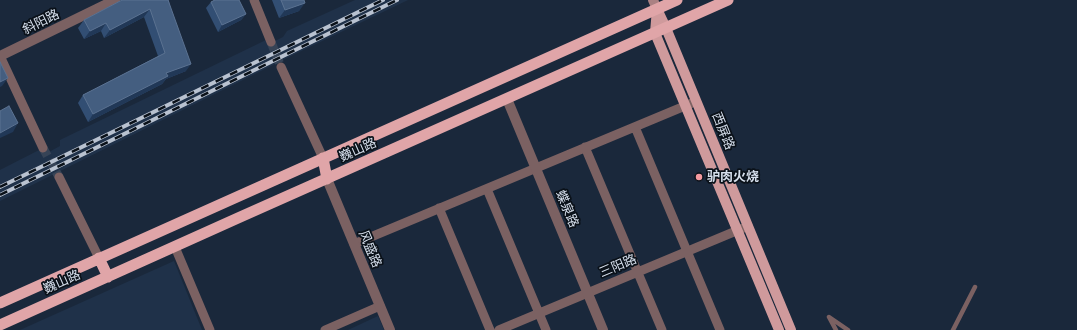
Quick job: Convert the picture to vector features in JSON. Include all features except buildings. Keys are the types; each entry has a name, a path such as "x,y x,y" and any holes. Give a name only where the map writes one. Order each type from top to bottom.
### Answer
{"highway":[{"name":"巍山路","path":"0,303 323,158 655,5 677,0"},
{"name":"巍山路","path":"0,325 728,0"},
{"path":"323,158 326,179"},
{"path":"99,258 108,277"}],"main road":[{"name":"西屏路","path":"655,5 666,28 791,330"},
{"name":"西屏路","path":"655,5 655,33 779,330"}],"street":[{"name":"斜阳路","path":"0,56 115,0"},
{"path":"254,0 271,42"},
{"path":"0,56 43,148"},
{"path":"281,67 323,158"},
{"name":"蝶泉路","path":"506,98 604,330"},
{"path":"354,244 696,101"},
{"path":"634,127 720,330"},
{"path":"585,147 662,330"},
{"path":"59,177 99,258"},
{"name":"风盛路","path":"326,179 390,330"},
{"path":"487,189 546,330"},
{"path":"439,208 490,330"},
{"name":"三阳路","path":"499,330 748,226"},
{"path":"175,246 210,330"},
{"path":"325,330 380,306"}],"lane":[{"path":"953,330 975,287"},
{"path":"836,330 830,317 848,330"}],"shaded area":[{"path":"355,0 408,0 295,54 0,201 0,170 45,147 49,152 60,146 60,140 266,40 275,41 283,37 287,31"},
{"path":"174,261 202,330 20,330"},
{"path":"378,316 384,330 348,330"}],"tunnel":[{"path":"271,42 281,67"},
{"path":"43,148 59,177"}],"railway":[{"path":"0,187 383,0"},
{"path":"0,195 397,0"}],"place":[{"name":"驴肉火烧","path":"699,177"}]}
